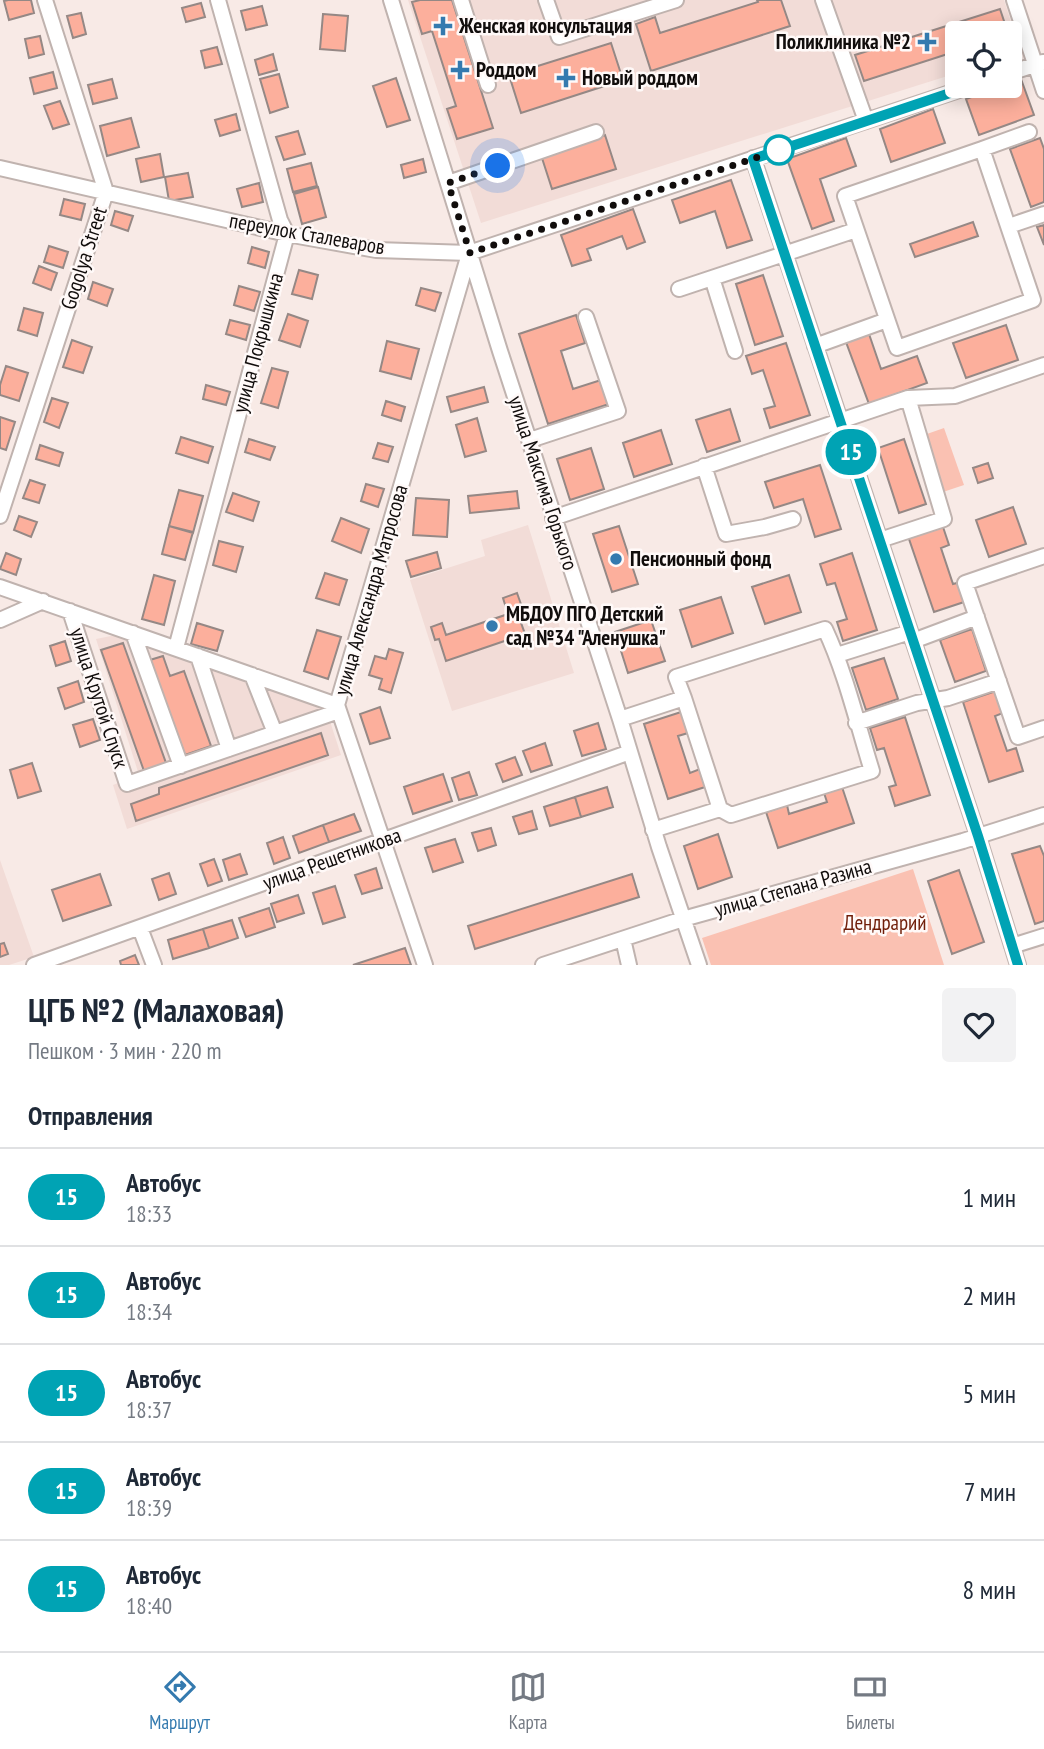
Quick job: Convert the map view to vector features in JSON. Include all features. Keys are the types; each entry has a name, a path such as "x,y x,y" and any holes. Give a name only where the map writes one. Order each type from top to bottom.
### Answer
{"street":[{"name":"Gogolya Street","path":"0,516 106,192 45,0"},
{"path":"218,0 280,220 287,234"},
{"name":"улица Максима Горького","path":"392,0 500,351 620,719 653,830 699,965"},
{"path":"461,0 488,85"},
{"path":"546,0 559,37 676,0"},
{"path":"823,0 866,121"},
{"path":"1014,0 1040,63 1044,91"},
{"path":"1022,69 1040,63"},
{"name":"переулок Сталеваров","path":"0,168 287,234 376,250 470,253 945,95"},
{"path":"448,183 596,132"},
{"path":"982,149 1032,300 897,348 845,196 1029,132"},
{"path":"753,159 978,836 1018,965"},
{"path":"1009,226 1044,214"},
{"path":"679,289 856,230"},
{"name":"улица Покрышкина","path":"176,648 287,234"},
{"name":"улица Александра Матросова","path":"425,965 338,708 470,253"},
{"path":"712,278 735,351"},
{"path":"530,440 618,411 586,317"},
{"path":"815,346 887,320"},
{"path":"553,517 840,419 908,398 954,396 1044,365"},
{"path":"880,540 944,519 908,398"},
{"path":"704,466 726,534 793,519"},
{"path":"1044,556 965,583 1018,737 1044,728"},
{"path":"0,587 338,708"},
{"path":"0,620 43,601"},
{"name":"улица Крутой Спуск","path":"70,611 127,784 181,765"},
{"path":"837,655 977,617"},
{"path":"825,629 837,655 872,771 731,815 720,809 684,698 677,677 825,629"},
{"path":"133,633 181,765 338,708"},
{"path":"198,656 229,749"},
{"path":"252,675 275,733"},
{"path":"856,723 999,681"},
{"path":"620,719 684,698"},
{"name":"улица Решетникова","path":"34,965 630,752"},
{"path":"653,830 720,809"},
{"name":"улица Степана Разина","path":"543,965 683,919 1044,815"},
{"path":"140,929 154,965"},
{"path":"1012,946 1044,936"},
{"path":"623,939 629,965"}],"shaded area":[{"path":"408,0 1004,0 1011,21 945,21 945,77 481,223"},
{"name":"МБДОУ ПГО Детский сад №34 \"Аленушка\"","path":"528,525 574,673 452,711 410,580 485,556 481,540"},
{"path":"121,634 325,706 341,755 127,829 113,785 139,775 96,639"},
{"path":"0,860 34,957 9,965 0,965"}],"green space":[{"path":"944,428 964,485 943,492 924,435"},
{"name":"Дендрарий","path":"913,869 944,965 711,965 702,938"}],"building":[{"path":"31,0 34,13 9,20 4,1"},
{"name":"Роддом","path":"452,0 493,128 457,139 447,109 456,106 432,31 422,34 412,2"},
{"path":"757,0 781,0 790,26 651,71 636,24 655,17 660,33 758,2"},
{"path":"201,3 205,17 186,22 182,8"},
{"path":"262,6 267,25 246,30 241,11"},
{"name":"Поликлиника №2","path":"1000,9 1004,21 962,21"},
{"path":"81,13 86,34 73,38 67,16"},
{"path":"323,14 348,16 345,51 320,49"},
{"name":"Поликлиника №2","path":"945,26 945,55 864,81 855,55"},
{"path":"40,36 44,54 29,58 25,39"},
{"name":"Новый роддом","path":"611,43 623,80 521,113 509,75"},
{"path":"217,47 222,64 205,68 201,51"},
{"path":"273,54 277,70 259,75 255,60"},
{"path":"53,72 57,88 34,94 30,78"},
{"path":"279,74 288,107 270,113 260,79"},
{"path":"396,78 410,120 387,127 373,86"},
{"path":"112,79 117,98 93,104 88,85"},
{"path":"1022,82 1034,115 979,135 966,99 1022,98"},
{"path":"60,101 69,124 53,129 44,106"},
{"path":"933,109 945,143 891,162 880,129"},
{"path":"236,114 240,130 220,136 215,120"},
{"path":"131,118 139,147 107,156 100,126"},
{"path":"298,131 305,154 284,160 276,137"},
{"path":"605,135 616,169 552,189 541,155"},
{"path":"846,138 856,166 820,179 834,221 812,229 787,159"},
{"path":"1040,138 1044,149 1044,202 1031,207 1010,149"},
{"path":"160,154 164,177 141,182 136,159"},
{"path":"423,159 426,172 404,178 401,165"},
{"path":"311,163 317,186 293,192 287,169"},
{"path":"188,173 193,197 169,201 165,177"},
{"path":"731,180 752,240 727,248 715,211 680,223 672,200"},
{"path":"259,183 263,202 242,207 237,189"},
{"path":"318,187 326,217 302,224 294,194"},
{"path":"64,199 85,204 81,220 60,215"},
{"path":"633,209 645,242 627,249 622,236 587,249 591,260 572,266 561,235"},
{"path":"115,211 133,216 128,231 111,225"},
{"path":"973,222 978,236 915,257 910,244"},
{"path":"1044,225 1044,245 1037,227"},
{"path":"49,246 68,252 63,268 44,262"},
{"path":"252,247 269,252 265,268 248,263"},
{"path":"39,266 57,273 51,290 33,283"},
{"path":"299,270 318,275 312,299 292,294"},
{"path":"763,275 783,336 755,345 736,284"},
{"path":"93,282 113,289 107,306 88,299"},
{"path":"239,286 260,292 254,311 234,305"},
{"path":"421,288 441,293 435,311 416,305"},
{"path":"24,308 43,313 37,336 18,330"},
{"path":"288,314 308,321 300,347 279,340"},
{"path":"576,315 585,343 561,351 573,389 601,380 609,404 548,424 519,334"},
{"path":"230,320 250,325 246,340 226,334"},
{"path":"1006,325 1018,360 966,378 953,343"},
{"path":"869,334 881,369 917,356 927,383 869,404 846,342"},
{"path":"72,340 92,347 83,373 63,367"},
{"path":"387,341 419,349 411,379 380,371"},
{"path":"786,343 810,415 770,428 764,409 775,406 763,370 752,374 746,356"},
{"path":"6,366 28,373 19,401 0,395"},
{"path":"272,368 288,372 278,408 261,403"},
{"path":"206,385 230,392 226,405 203,399"},
{"path":"484,387 488,402 451,412 447,397"},
{"path":"52,398 68,403 59,428 44,422"},
{"path":"386,401 405,407 401,421 382,415"},
{"path":"730,409 740,441 707,452 696,420"},
{"path":"0,417 15,422 6,450 0,448"},
{"path":"477,418 486,451 465,457 456,425"},
{"path":"661,430 672,464 634,477 623,443"},
{"path":"181,437 213,447 208,463 176,453"},
{"path":"249,439 275,447 270,460 245,452"},
{"path":"904,439 926,504 899,513 878,448"},
{"path":"378,443 393,447 388,462 373,458"},
{"path":"40,445 63,453 59,466 36,459"},
{"path":"591,448 604,489 570,500 557,459"},
{"path":"988,463 993,478 978,483 973,468"},
{"path":"820,465 841,529 815,537 803,499 774,508 765,482"},
{"path":"30,480 45,485 39,503 23,498"},
{"path":"366,484 384,489 378,507 361,501"},
{"path":"179,490 203,496 193,533 169,526"},
{"path":"517,491 519,508 470,513 468,496"},
{"path":"233,493 259,502 253,521 226,512"},
{"path":"416,498 449,500 447,537 413,535"},
{"path":"1013,507 1026,544 989,557 976,520"},
{"path":"19,516 37,522 31,537 14,530"},
{"path":"341,518 369,529 361,553 332,541"},
{"path":"942,524 949,545 941,548 953,584 961,582 967,601 934,612 908,536"},
{"path":"169,526 193,532 185,560 162,554"},
{"name":"Пенсионный фонд","path":"619,526 638,584 612,592 593,534"},
{"path":"219,541 243,547 236,572 213,565"},
{"path":"437,552 441,568 411,577 406,561"},
{"path":"6,553 21,559 16,575 0,569"},
{"path":"852,553 877,630 843,641 837,622 847,619 835,583 827,585 820,564"},
{"path":"325,573 347,580 339,605 316,598"},
{"path":"154,575 175,581 164,625 142,619"},
{"path":"789,575 801,612 765,624 752,587"},
{"path":"517,593 522,607 516,609 525,634 446,661 439,639 435,640 431,627 442,623 446,635 508,614 503,598"},
{"path":"721,597 733,633 692,647 680,610"},
{"path":"651,620 665,661 628,673 615,632"},
{"path":"197,623 223,631 217,651 191,644"},
{"path":"972,629 986,671 955,682 940,640"},
{"path":"317,630 341,637 328,679 304,671"},
{"path":"65,641 71,661 56,666 50,646"},
{"path":"123,643 166,763 144,771 101,650"},
{"path":"389,649 403,653 391,693 379,689 382,679 369,675 375,656 386,659"},
{"path":"163,656 170,676 184,671 211,746 185,755 150,660"},
{"path":"884,658 898,699 866,710 852,668"},
{"path":"78,681 84,702 65,709 58,688"},
{"path":"996,691 1003,713 995,716 1007,751 1016,748 1023,771 989,782 963,702"},
{"path":"380,707 390,738 370,744 360,714"},
{"path":"681,712 688,733 678,736 690,773 700,769 705,787 668,799 644,724"},
{"path":"905,717 930,795 895,806 889,787 896,785 884,748 877,750 870,728"},
{"path":"93,719 100,740 80,747 73,725"},
{"path":"598,723 606,749 582,756 574,731"},
{"path":"321,733 328,755 136,821 131,804 159,794 159,788"},
{"path":"545,743 552,765 531,772 523,751"},
{"path":"515,757 522,775 503,782 496,764"},
{"path":"32,763 41,791 18,798 10,770"},
{"path":"469,772 477,795 459,800 452,778"},
{"path":"443,774 452,801 413,814 404,787"},
{"path":"607,787 613,807 581,817 575,797"},
{"path":"842,787 854,823 778,848 766,812 787,805 789,814 827,802 824,793"},
{"path":"575,797 581,817 550,826 544,807"},
{"path":"532,811 537,829 519,834 513,817"},
{"path":"354,814 361,831 329,842 323,825"},
{"path":"323,825 329,842 299,853 293,836"},
{"path":"491,828 496,845 478,851 472,833"},
{"path":"718,834 732,877 698,889 684,846"},
{"path":"283,837 290,858 274,864 267,843"},
{"path":"455,839 463,862 433,872 425,848"},
{"path":"1040,846 1044,856 1044,921 1035,924 1012,854"},
{"path":"240,854 247,874 229,880 223,860"},
{"path":"214,859 222,881 208,886 200,864"},
{"path":"376,868 382,888 362,894 355,875"},
{"path":"959,870 984,942 952,954 928,881"},
{"path":"169,873 176,894 159,900 152,879"},
{"path":"100,874 111,905 63,921 52,890"},
{"path":"632,874 639,897 475,949 468,926"},
{"path":"335,886 345,917 323,924 313,893"},
{"path":"298,895 304,913 277,922 271,904"},
{"path":"269,908 275,927 246,937 239,918"},
{"path":"232,920 238,938 209,948 203,929"},
{"path":"203,929 209,948 173,959 168,940"},
{"path":"4,943 8,954 0,957 0,944"},
{"path":"405,948 411,965 353,965"},
{"path":"135,955 139,965 121,965 120,961"}],"bus line":[{"name":"15","path":"945,95 753,159 978,836 1018,965"}],"place":[{"name":"Женская консультация","path":"443,26"},
{"name":"Поликлиника №2","path":"927,42"},
{"name":"Роддом","path":"460,70"},
{"name":"Новый роддом","path":"566,78"},
{"name":"Пенсионный фонд","path":"616,559"},
{"name":"МБДОУ ПГО Детский сад №34 \"Аленушка\"","path":"492,626"}],"route":[{"path":"498,166 448,183 470,253 779,150"}]}
